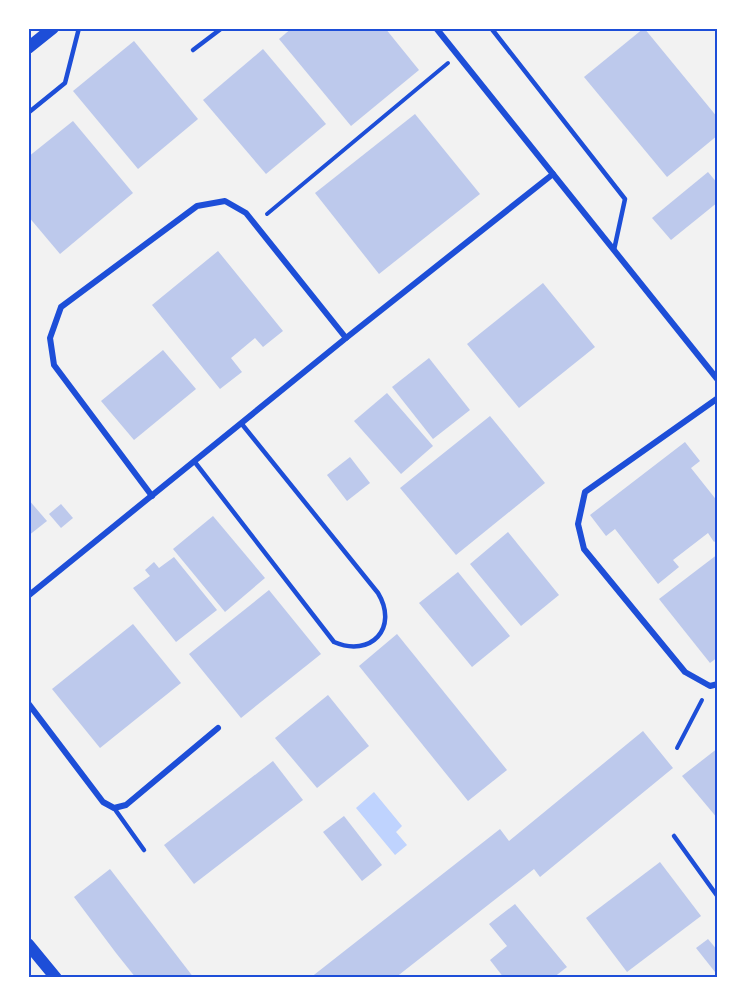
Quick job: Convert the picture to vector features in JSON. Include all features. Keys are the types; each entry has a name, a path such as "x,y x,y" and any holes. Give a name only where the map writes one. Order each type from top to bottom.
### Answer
{"main road":[{"path":"28,48 53,28"},
{"path":"28,944 56,978"}],"street":[{"path":"436,28 717,380"},
{"path":"28,596 346,338 553,174"},
{"path":"152,496 54,365 50,338 61,307 197,206 225,201 246,213 256,224 346,338"},
{"path":"717,398 585,492 579,524 584,549 685,672 710,686 717,684"},
{"path":"28,703 103,802 114,808 126,805 218,728"}],"lane":[{"path":"28,113 65,83 79,28"},
{"path":"193,50 222,28"},
{"path":"491,28 625,199 614,250"},
{"path":"194,461 334,642 347,647 360,648 373,642 382,631 387,618 385,605 378,593 241,423"},
{"path":"114,808 144,850"},
{"path":"674,836 717,897"}],"path":[{"path":"256,224 457,55"},
{"path":"677,748 710,686"}],"water":[{"path":"374,792 402,826 396,832 407,845 395,855 356,808"}],"building":[{"path":"292,28 385,28 419,70 351,126 279,39"},
{"path":"644,28 718,118 718,135 667,177 584,77"},
{"path":"134,41 198,119 138,169 73,91"},
{"path":"263,49 326,124 266,174 203,100"},
{"path":"415,114 480,194 379,274 315,193"},
{"path":"73,121 133,193 60,254 28,216 28,157"},
{"path":"708,172 718,184 718,202 671,240 652,218"},
{"path":"218,251 283,331 263,347 255,338 231,358 242,372 220,389 152,305"},
{"path":"543,283 595,347 519,408 467,344"},
{"path":"163,350 196,389 134,440 101,401"},
{"path":"429,358 470,410 433,439 392,387"},
{"path":"387,393 433,446 401,474 354,421"},
{"path":"490,416 545,483 456,555 400,488"},
{"path":"685,442 700,461 691,468 718,502 718,539 714,542 708,533 673,560 679,567 658,584 615,529 606,536 590,515"},
{"path":"350,457 370,483 347,501 327,475"},
{"path":"28,499 47,521 28,536"},
{"path":"61,504 73,518 61,528 49,514"},
{"path":"213,516 265,578 225,612 173,549"},
{"path":"508,532 559,595 521,626 470,564"},
{"path":"718,554 718,657 710,663 659,599"},
{"path":"174,557 217,610 176,642 133,588 150,576 145,570 154,562 159,568"},
{"path":"458,572 510,636 472,667 419,603"},
{"path":"269,590 321,654 241,718 189,654"},
{"path":"133,624 181,683 100,748 52,689"},
{"path":"397,634 507,770 468,801 359,666"},
{"path":"328,695 369,746 317,788 275,738"},
{"path":"643,731 673,768 540,877 534,869 395,978 310,978 500,829 509,841"},
{"path":"718,748 718,819 682,776"},
{"path":"273,761 303,800 194,884 164,845"},
{"path":"344,816 382,865 362,881 323,832"},
{"path":"660,862 701,916 627,972 586,918"},
{"path":"110,869 194,978 136,978 116,953 74,897"},
{"path":"515,904 567,967 553,978 504,978 490,960 507,946 489,924"},
{"path":"708,939 718,951 718,970 715,972 696,948"}]}
